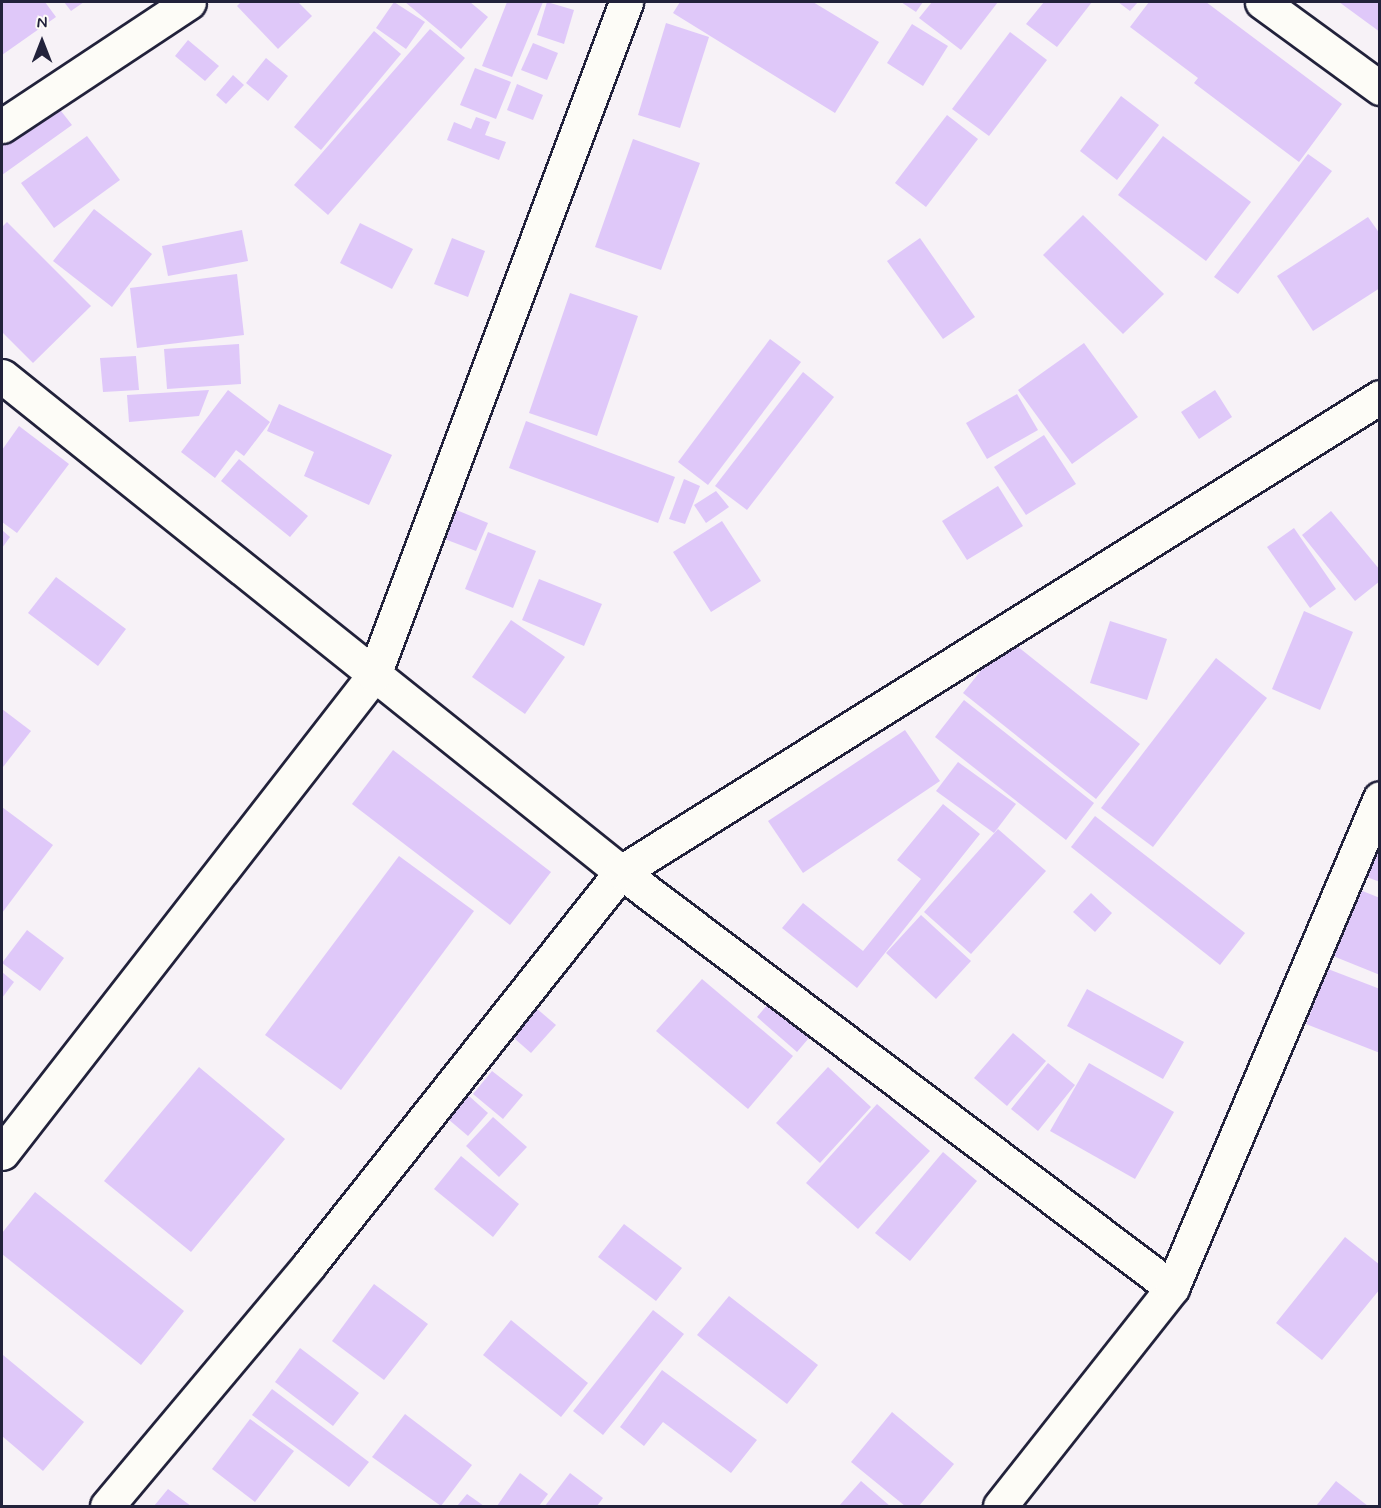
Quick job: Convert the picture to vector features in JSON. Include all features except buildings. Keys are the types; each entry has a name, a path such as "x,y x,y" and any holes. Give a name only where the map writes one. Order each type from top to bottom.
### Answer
{"street":[{"path":"2,126 189,2"},
{"path":"2,1153 374,675 626,2"},
{"path":"1262,2 1380,88"},
{"path":"2,376 621,872 1172,1288"},
{"path":"107,1506 309,1265 621,872 1380,397"},
{"path":"1000,1506 1172,1288 1380,798"}]}
